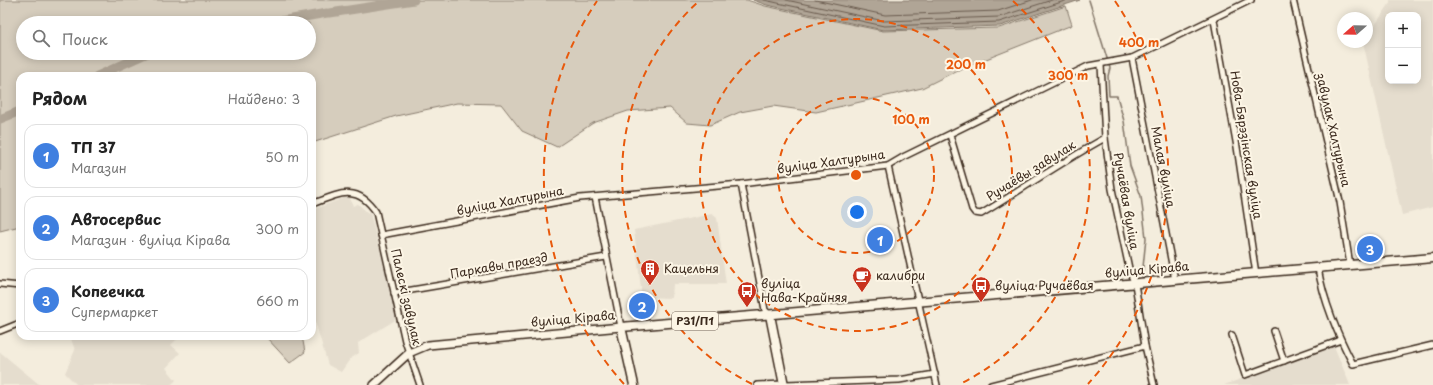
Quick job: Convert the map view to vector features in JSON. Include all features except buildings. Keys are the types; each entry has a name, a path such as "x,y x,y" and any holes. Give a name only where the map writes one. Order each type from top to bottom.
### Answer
{"main road":[{"name":"вуліца Кірава","path":"374,385 409,353 421,347 436,344 1433,258"},
{"path":"770,315 784,384"},
{"path":"621,327 634,385"}],"street":[{"name":"вуліца Халтурына","path":"381,235 580,198 741,184 888,166 1004,106 1088,66 1103,65 1132,58 1214,20 1251,0"},
{"name":"завулак Халтурына","path":"1293,0 1340,202 1350,265"},
{"name":"Нова-Бярэзінская вуліца","path":"1214,20 1237,147 1256,274"},
{"name":"Малая вуліца","path":"1132,58 1175,280"},
{"name":"Ручаёвая вуліца","path":"1103,65 1105,138 1112,189 1130,273 1135,284 1154,385"},
{"name":"Ручаёвы завулак","path":"950,135 972,209 975,213 981,214 1045,175 1071,156 1105,138"},
{"path":"888,166 917,302 937,385"},
{"path":"741,184 765,310 770,315"},
{"name":"Палескі завулак","path":"316,203 344,193 352,193 366,200 376,212 409,353 420,385"},
{"path":"594,197 621,327"},
{"name":"Паркавы праезд","path":"394,294 606,257"},
{"path":"1318,268 1320,279 1341,340 1353,364 1433,345"},
{"path":"0,284 16,286"},
{"path":"0,331 16,325"},
{"path":"1274,331 1284,361"},
{"path":"1232,335 1245,374 1341,340"},
{"path":"991,385 1146,346"},
{"path":"758,385 899,380 935,374"}],"shaded area":[{"path":"0,0 747,0 765,6 883,31 999,28 1066,6 1072,25 956,71 922,88 816,112 773,106 740,112 710,125 687,123 670,108 628,111 593,123 557,147 522,131 501,104 457,103 396,116 316,142 316,72 16,72 16,227 0,231"},
{"path":"1390,0 1433,0 1433,207 1402,215 1364,48 1373,48 1373,28 1390,3"},
{"path":"349,196 353,206 358,204 370,213 397,319 358,343 359,353 350,359 341,372 328,365 316,324 316,208"},
{"path":"712,214 717,218 726,284 673,284 672,298 642,297 634,230"},
{"path":"71,340 176,340 171,345 180,353 166,368 176,380 171,385 77,385 65,373 75,350"},
{"path":"269,340 303,340 305,352 290,363"},
{"path":"1334,346 1350,385 1224,385"},
{"path":"0,352 40,385 0,385"}],"water":[{"path":"753,0 1080,0 1000,26 883,30 767,5"}],"waterway":[{"path":"330,13 414,0"},
{"path":"1089,0 1110,68 1108,76 1109,96 1117,96 1124,121 1130,166 1141,196 1146,238 1142,277"},
{"path":"310,16 327,13"},
{"path":"106,72 132,60"},
{"path":"0,119 16,113"}],"place":[{"name":"ТП 37","path":"880,240"},
{"name":"Копеечка","path":"1370,249"},
{"name":"Кацельня","path":"650,286"},
{"name":"калибри","path":"862,293"},
{"name":"вуліца Ручаёвая","path":"981,303"},
{"name":"Автосервис","path":"642,306"},
{"name":"вуліца Нава-Крайняя","path":"747,308"}]}
